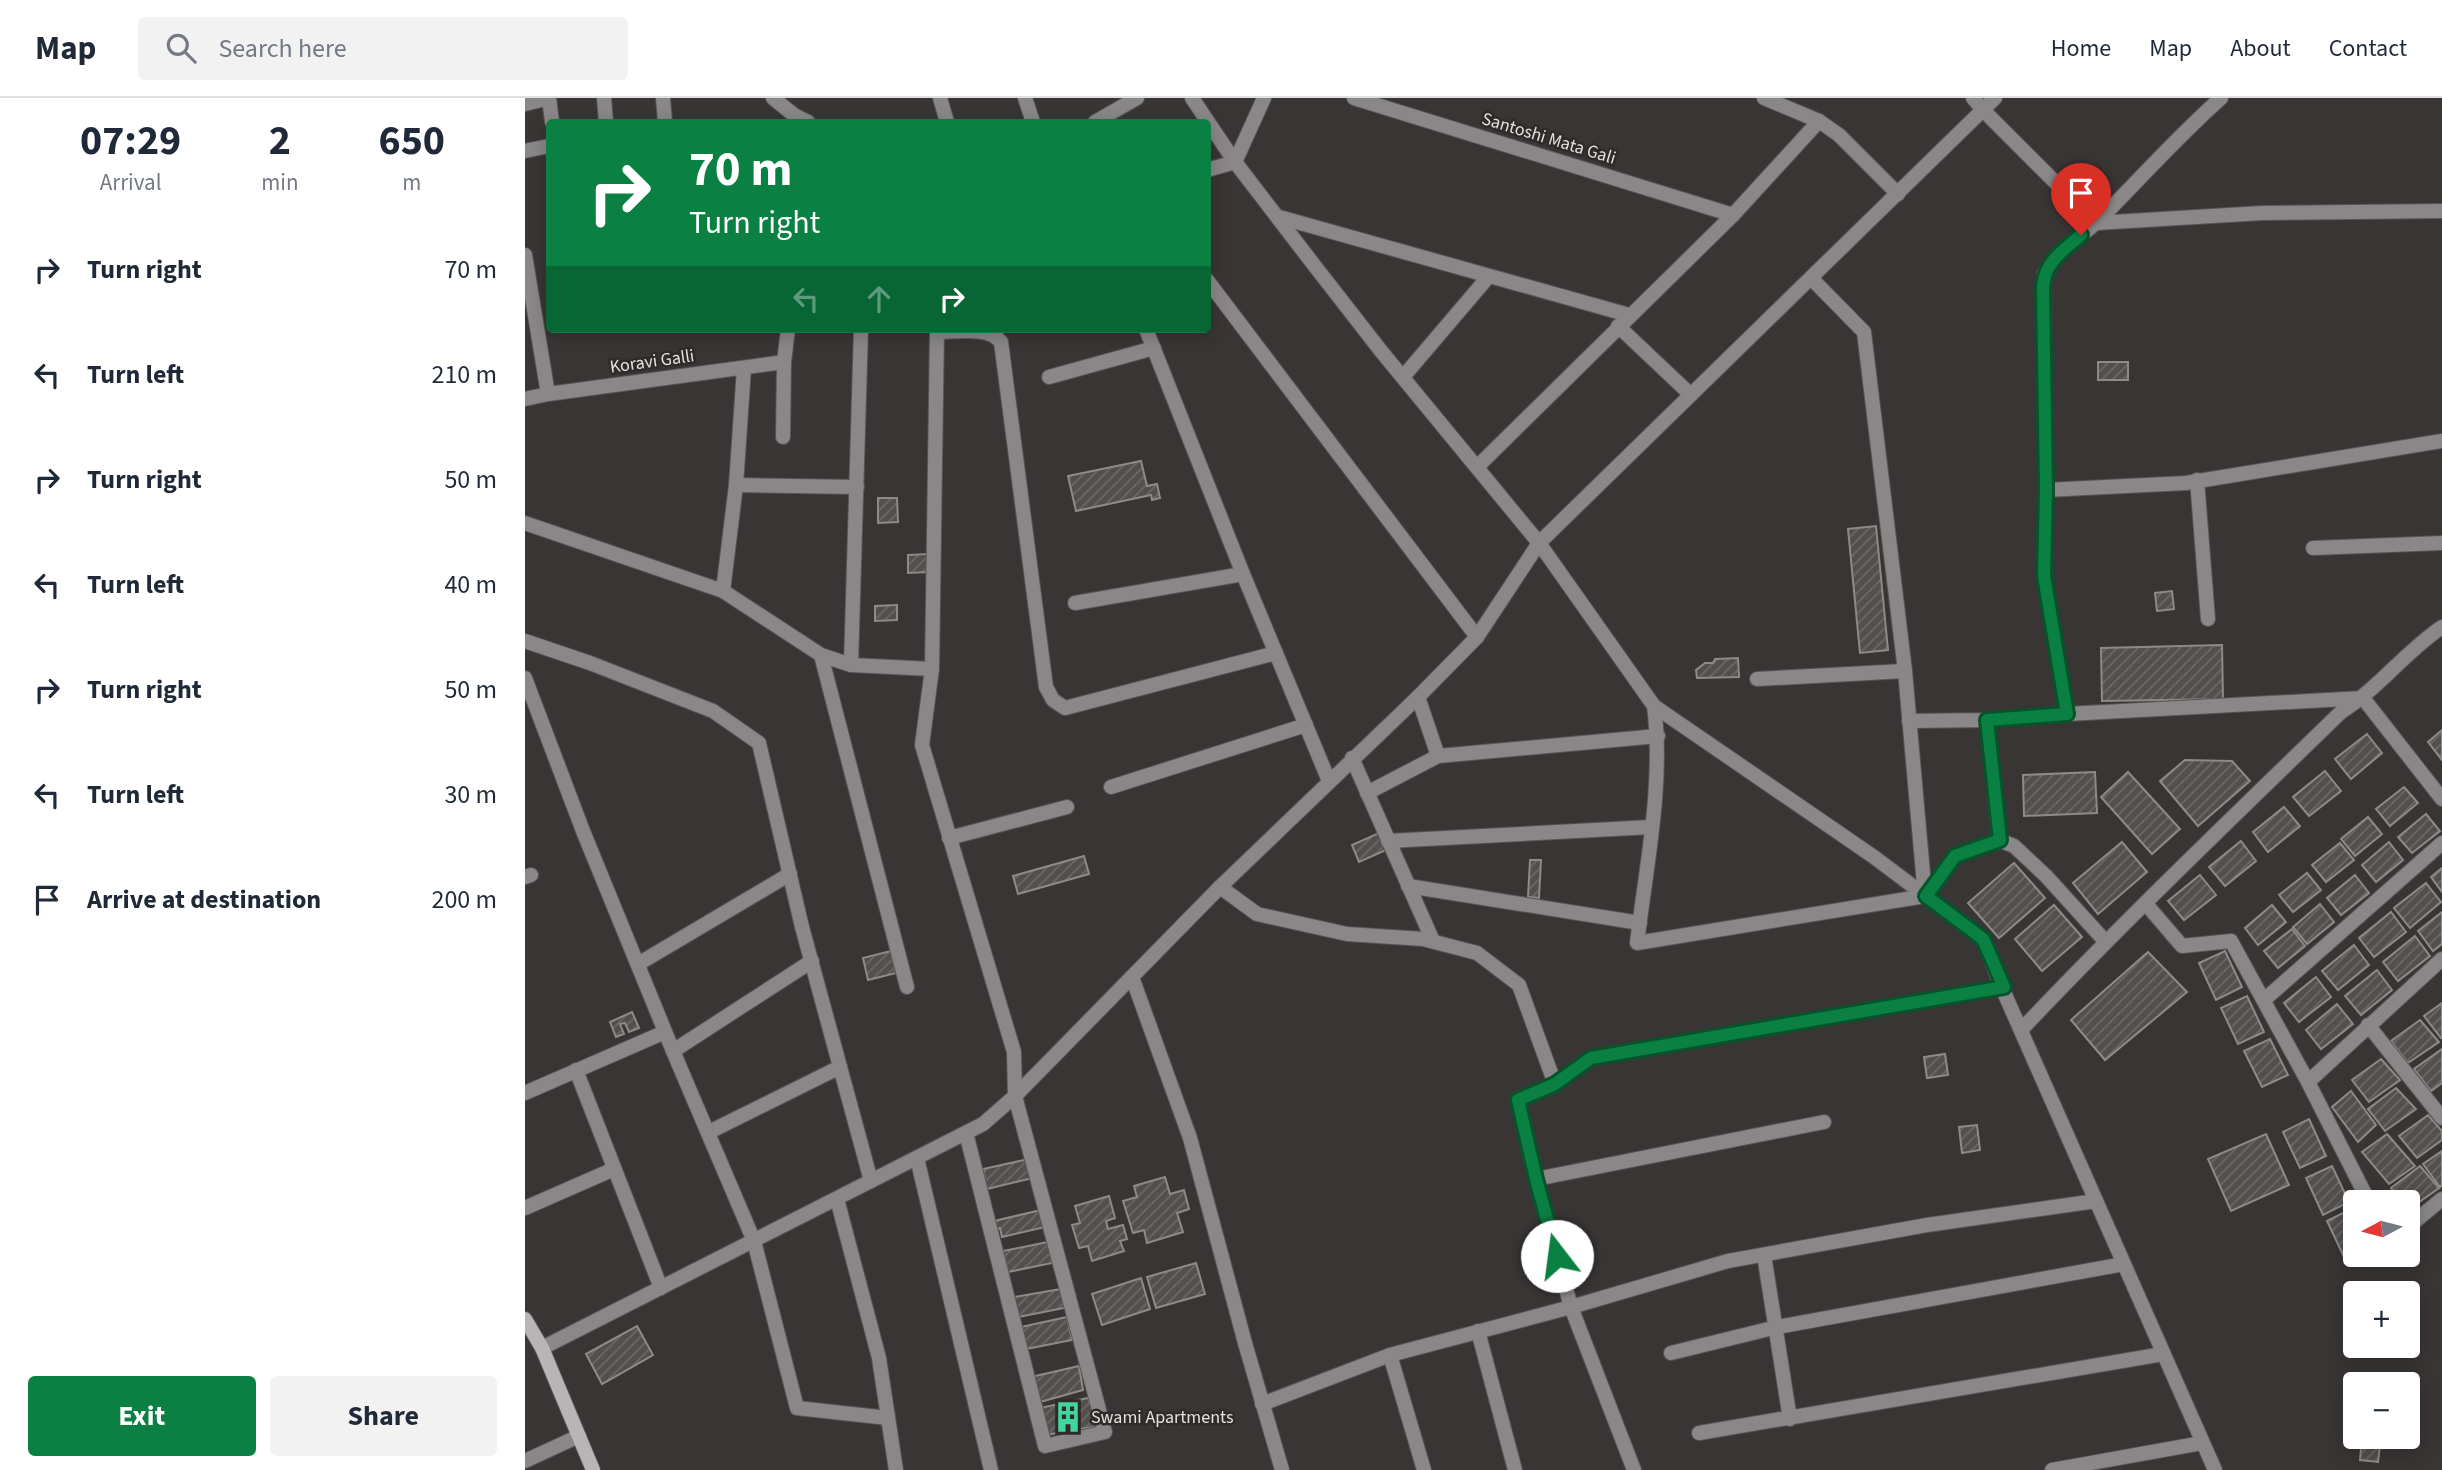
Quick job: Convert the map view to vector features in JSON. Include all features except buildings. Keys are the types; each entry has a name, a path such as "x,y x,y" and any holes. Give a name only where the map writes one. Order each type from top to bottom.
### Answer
{"main road":[{"path":"525,1319 542,1348 593,1470"}],"street":[{"path":"525,104 549,98 552,119"},
{"path":"604,98 606,119"},
{"path":"663,98 665,119"},
{"path":"773,98 802,119"},
{"path":"940,98 946,119"},
{"path":"1025,98 1032,119"},
{"path":"1100,119 1137,98"},
{"path":"1192,98 1206,119"},
{"path":"1211,169 1235,162 1264,98"},
{"name":"Santoshi Mata Gali","path":"1354,98 1733,215"},
{"path":"1764,98 1819,121 1839,135 1898,194"},
{"path":"542,1348 983,1124 1015,1096 1220,887 1418,697 1477,636 1539,543 1898,194 1978,104 1995,98"},
{"path":"2067,714 2044,576 2044,274 2052,259 2096,223 2188,128 2221,98"},
{"path":"1978,104 2096,223 2262,213 2442,211"},
{"path":"1478,467 1733,215 1819,121"},
{"path":"1211,126 1314,265 1539,543 1654,706 1874,857 1983,939 2215,1470"},
{"path":"525,151 546,147"},
{"path":"1279,217 1629,315"},
{"path":"525,255 548,394"},
{"path":"1403,377 1489,276"},
{"path":"1812,279 1864,332 1905,671 1926,896"},
{"path":"1211,285 1477,636"},
{"path":"1618,326 1691,394"},
{"path":"783,437 784,362 788,333"},
{"path":"852,665 861,333"},
{"path":"937,333 932,668 922,745 1014,1052 1015,1096 1105,1432 1045,1446 966,1133"},
{"path":"988,333 1001,342 1046,687 1053,700 1065,708 1276,653"},
{"path":"1148,333 1329,781"},
{"path":"1049,377 1154,348"},
{"name":"Koravi Galli","path":"525,399 784,362"},
{"path":"723,591 736,485 744,368"},
{"path":"2046,490 2186,482 2442,441"},
{"path":"2196,480 2208,619"},
{"path":"736,485 857,488"},
{"path":"525,523 723,591 821,654 852,665 932,668"},
{"path":"2313,548 2442,543"},
{"path":"1075,603 1243,574"},
{"path":"2021,1030 2105,941 2341,712 2363,698 2418,643 2442,627"},
{"path":"525,641 713,711 759,743 811,961 871,1181"},
{"path":"821,654 907,987"},
{"path":"1757,679 1905,671"},
{"path":"525,678 583,831 754,1241 797,1408 888,1418"},
{"path":"1418,697 1439,757"},
{"path":"1909,721 1987,720 2363,698"},
{"path":"2363,698 2442,799"},
{"path":"1654,706 1658,736 1651,827 1637,943 1926,896 1955,856 2000,840 2014,846 2046,876 2105,941"},
{"path":"1987,720 2000,840"},
{"path":"1111,786 1306,725"},
{"path":"1367,793 1439,757 1658,736"},
{"path":"1352,758 1433,941"},
{"path":"949,838 1067,807"},
{"path":"1388,841 1651,827"},
{"path":"2264,1000 2442,843"},
{"path":"638,964 790,874"},
{"path":"1408,886 1640,923"},
{"path":"1220,887 1257,914 1347,934 1423,939 1477,953 1518,985 1555,1084"},
{"path":"2146,904 2182,946 2231,941 2363,1190"},
{"path":"2308,1082 2442,959"},
{"path":"673,1051 811,961"},
{"path":"1132,976 1190,1138 1282,1470"},
{"path":"1634,1470 1571,1307 1536,1179 1518,1100 1555,1084 1591,1058 2004,987"},
{"path":"2368,1025 2442,1118"},
{"path":"525,1093 665,1032"},
{"path":"709,1132 840,1067"},
{"path":"576,1070 661,1288"},
{"path":"1536,1179 1823,1122"},
{"path":"917,1158 991,1470"},
{"path":"525,1208 614,1169"},
{"path":"837,1199 879,1358 896,1470"},
{"path":"2420,1217 2442,1199"},
{"path":"1262,1404 1390,1355 1571,1307 1728,1261 1927,1226 2096,1202"},
{"path":"1763,1255 1777,1327 1790,1419"},
{"path":"1671,1353 1777,1327 2124,1264"},
{"path":"1478,1331 1515,1470"},
{"path":"1699,1433 2163,1354"},
{"path":"1390,1355 1424,1470"},
{"path":"525,1461 579,1436"},
{"path":"2052,1470 2202,1443"}],"place":[{"name":"Swami Apartments","path":"1068,1417"}],"route":[{"path":"1557,1256 1518,1100 1555,1084 1591,1058 2004,987 1999,981 1983,939 1926,896 1955,856 2000,840 1987,720 2067,714 2044,576 2046,490 2043,287 2044,274 2052,259 2081,235"}]}
